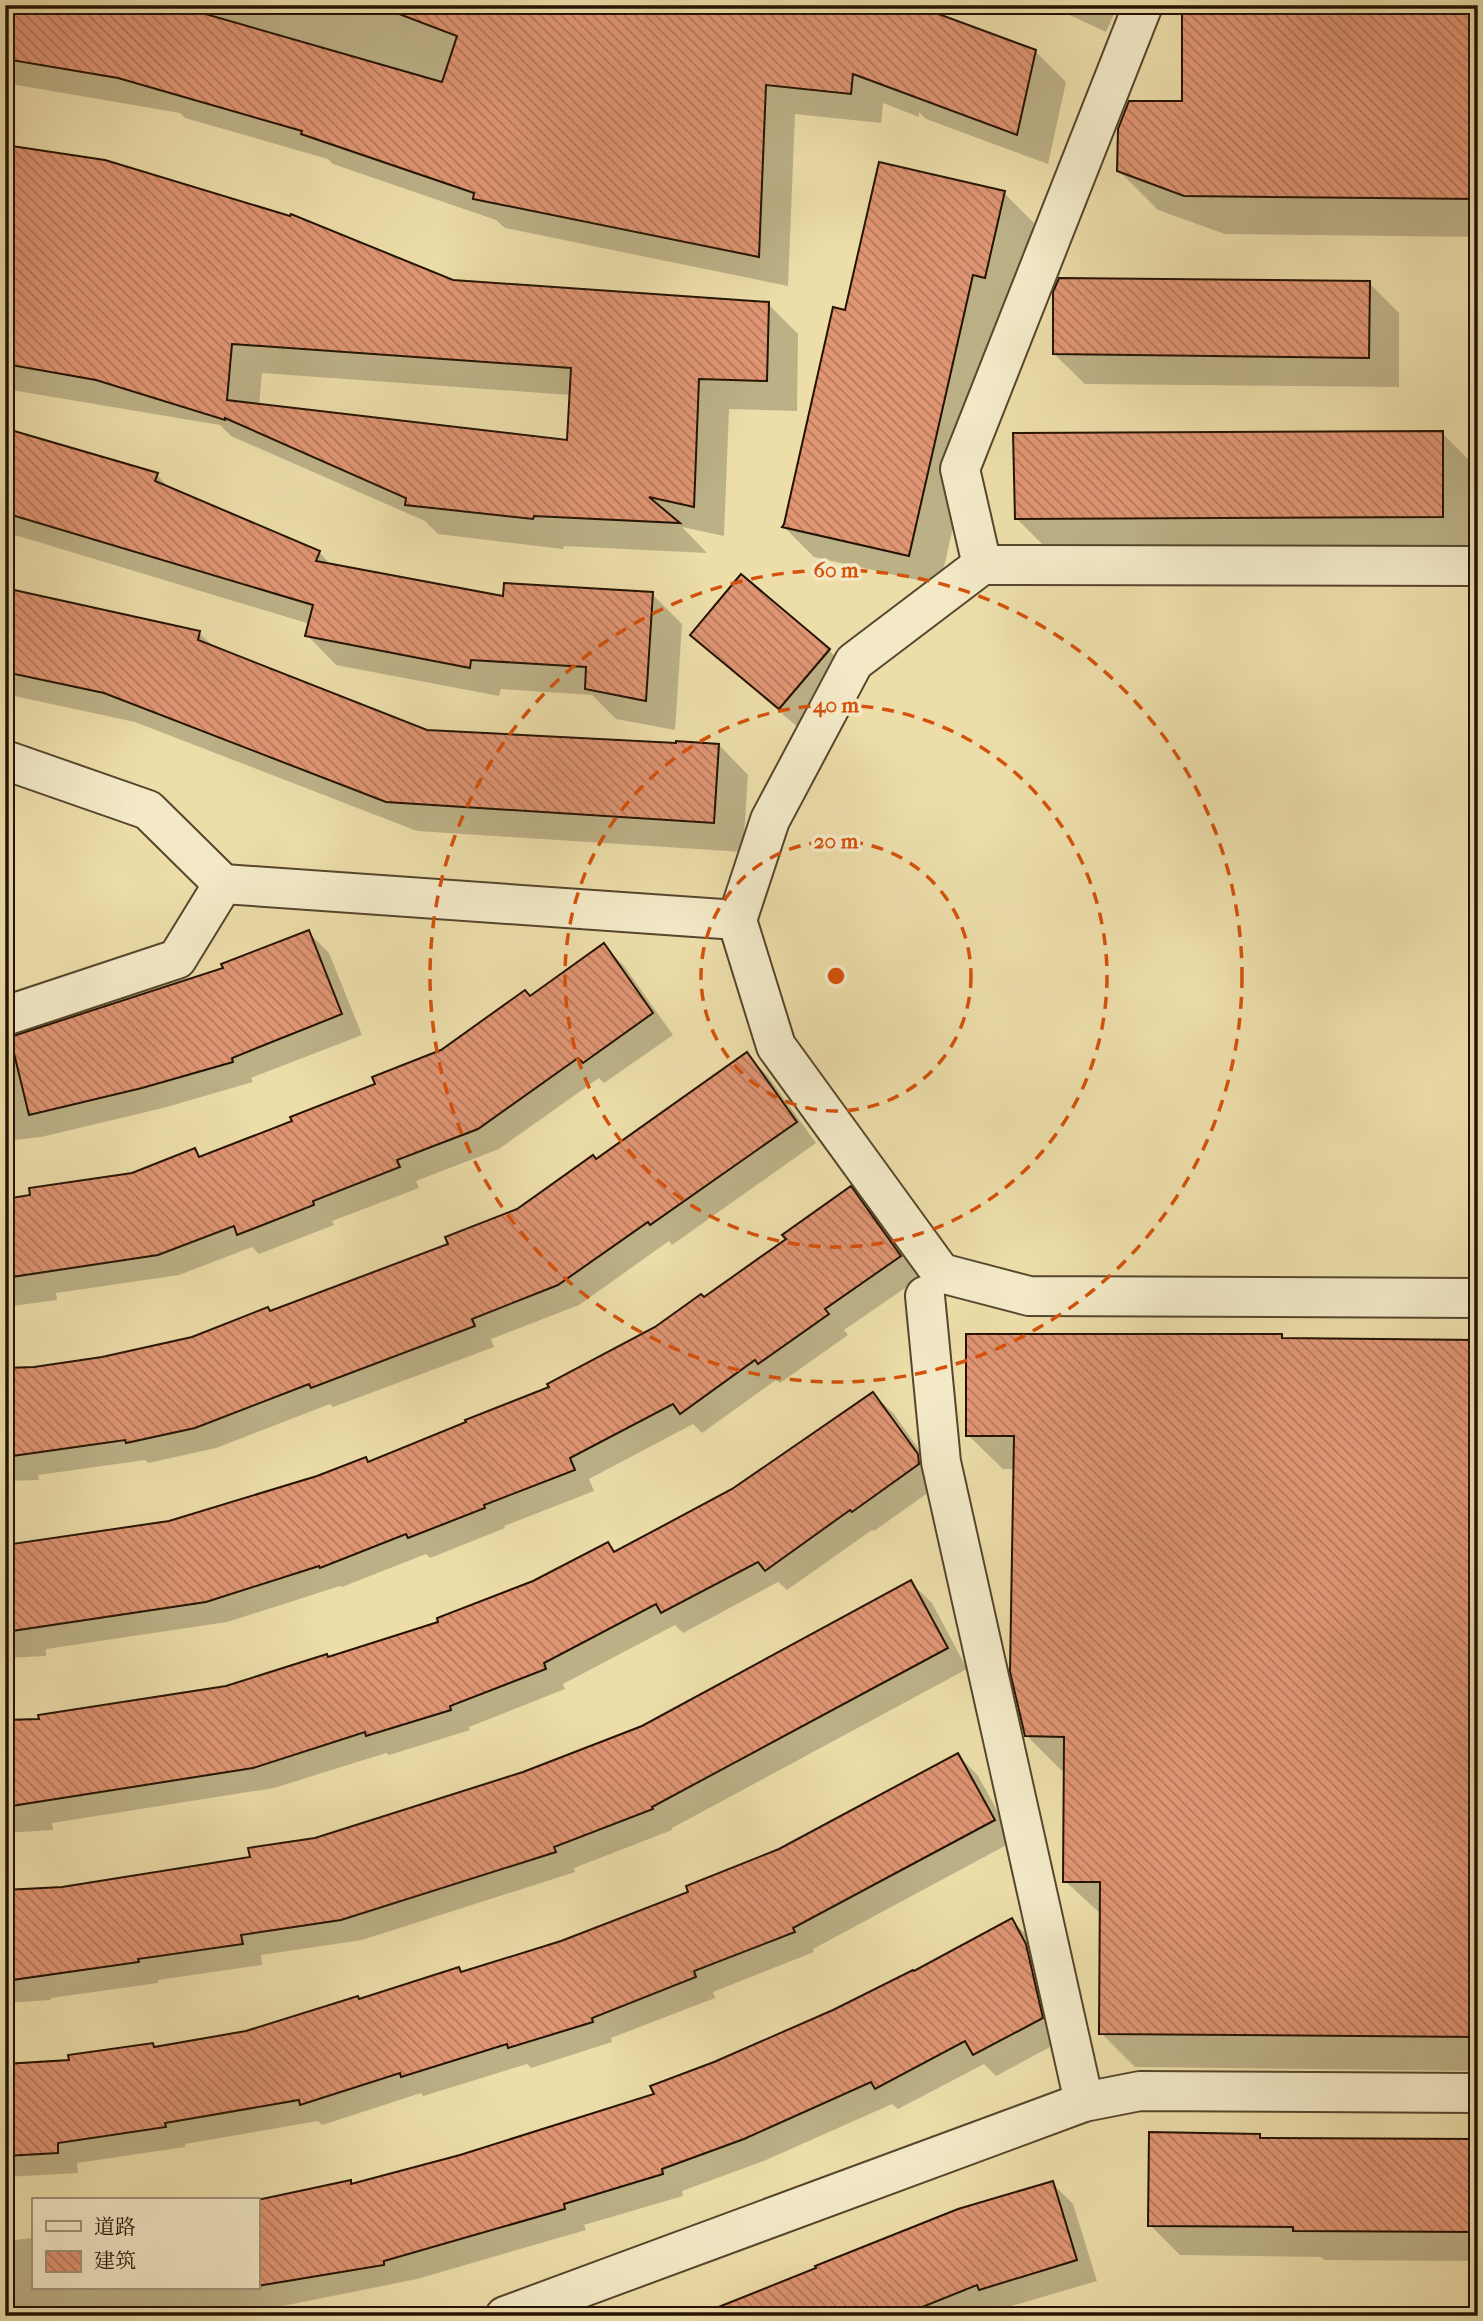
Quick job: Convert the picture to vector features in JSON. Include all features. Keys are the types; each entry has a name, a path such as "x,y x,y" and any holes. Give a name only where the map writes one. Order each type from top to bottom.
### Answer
{"street":[{"path":"982,565 960,469 1143,5"},
{"path":"1478,566 982,565 854,662 770,820 737,920 776,1046 941,1273 1029,1296 1478,1298"},
{"path":"5,760 148,810 223,884 737,920"},
{"path":"5,1016 177,959 223,884"},
{"path":"925,1296 941,1462 1084,2102"},
{"path":"505,2316 1084,2102 1140,2091 1478,2093"}],"building":[{"path":"10,5 174,5 442,82 457,36 386,9 386,5 842,5 914,13 917,6 1036,50 1017,135 853,74 851,94 766,85 759,257 473,199 474,193 301,134 302,131 118,78 5,59 5,30"},
{"path":"1182,5 1478,5 1478,199 1184,196 1117,171 1118,129 1129,101 1182,101"},
{"path":"5,145 105,160 290,216 291,214 453,280 769,302 767,381 699,379 694,507 649,497 680,523 534,516 533,519 405,505 406,498 225,418 96,380 5,364","holes":["232,344 571,368 567,440 227,400"]},
{"path":"879,162 1005,191 985,278 973,275 909,556 782,527 833,307 845,310"},
{"path":"1059,278 1370,281 1369,358 1053,354 1053,292"},
{"path":"14,431 158,473 155,481 320,551 316,561 503,596 504,583 653,592 646,701 585,689 586,667 471,660 470,668 305,636 313,605 5,513 5,460"},
{"path":"1443,431 1443,517 1015,519 1013,433"},
{"path":"741,574 830,649 779,709 690,635"},
{"path":"5,588 200,631 198,640 427,730 719,744 714,823 386,802 104,693 5,672"},
{"path":"309,930 342,1014 232,1058 233,1062 142,1088 29,1115 10,1037 223,968 221,964"},
{"path":"604,943 653,1013 583,1063 578,1058 478,1129 397,1160 400,1167 313,1201 314,1205 237,1235 234,1226 158,1255 5,1278 5,1199 30,1195 29,1188 132,1173 195,1148 199,1157 292,1121 290,1117 375,1084 372,1077 441,1050 525,990 530,996"},
{"path":"747,1052 797,1122 650,1225 648,1222 558,1285 472,1319 475,1326 311,1388 309,1384 195,1428 126,1443 125,1440 5,1457 5,1368 34,1367 102,1357 192,1337 268,1307 270,1311 448,1244 445,1237 517,1209 593,1155 596,1159"},
{"path":"851,1186 901,1256 825,1309 829,1314 758,1364 755,1360 680,1414 673,1404 570,1458 575,1470 408,1538 406,1534 320,1568 319,1566 206,1602 5,1632 5,1545 169,1521 317,1476 366,1457 368,1462 549,1387 547,1384 655,1327 701,1294 704,1297 786,1239 782,1235"},
{"path":"966,1334 1282,1334 1282,1338 1478,1340 1478,2037 1099,2034 1100,1882 1063,1882 1064,1737 1025,1736 1010,1672 1014,1436 966,1436"},
{"path":"873,1392 918,1454 919,1464 765,1571 758,1562 661,1613 656,1604 544,1663 546,1669 450,1706 451,1710 366,1736 365,1732 253,1768 5,1807 5,1720 39,1719 38,1715 226,1686 438,1622 437,1618 533,1581 608,1542 614,1552 732,1489"},
{"path":"911,1580 948,1648 652,1807 653,1809 554,1847 556,1852 341,1920 241,1935 243,1944 5,1981 5,1890 62,1887 250,1857 248,1848 315,1838 523,1772 642,1726"},
{"path":"958,1753 995,1820 793,1928 795,1932 694,1971 696,1977 592,2018 593,2022 508,2048 507,2044 401,2077 400,2073 300,2105 299,2100 165,2123 166,2127 58,2143 58,2153 5,2156 5,2064 69,2060 68,2055 153,2043 154,2047 246,2031 459,1967 461,1972 561,1941 688,1892 686,1886 779,1849"},
{"path":"1012,1918 1026,1944 1043,2018 973,2055 965,2041 875,2089 871,2082 744,2139 662,2169 663,2174 564,2204 565,2209 384,2261 384,2265 259,2286 259,2200 351,2180 351,2184 460,2155 654,2094 650,2086 714,2062 914,1971"},
{"path":"1149,2132 1260,2134 1260,2138 1478,2139 1478,2232 1293,2231 1293,2227 1148,2226"},
{"path":"1053,2181 1077,2260 979,2290 977,2285 900,2316 701,2316 816,2268 815,2266 958,2209"}]}
